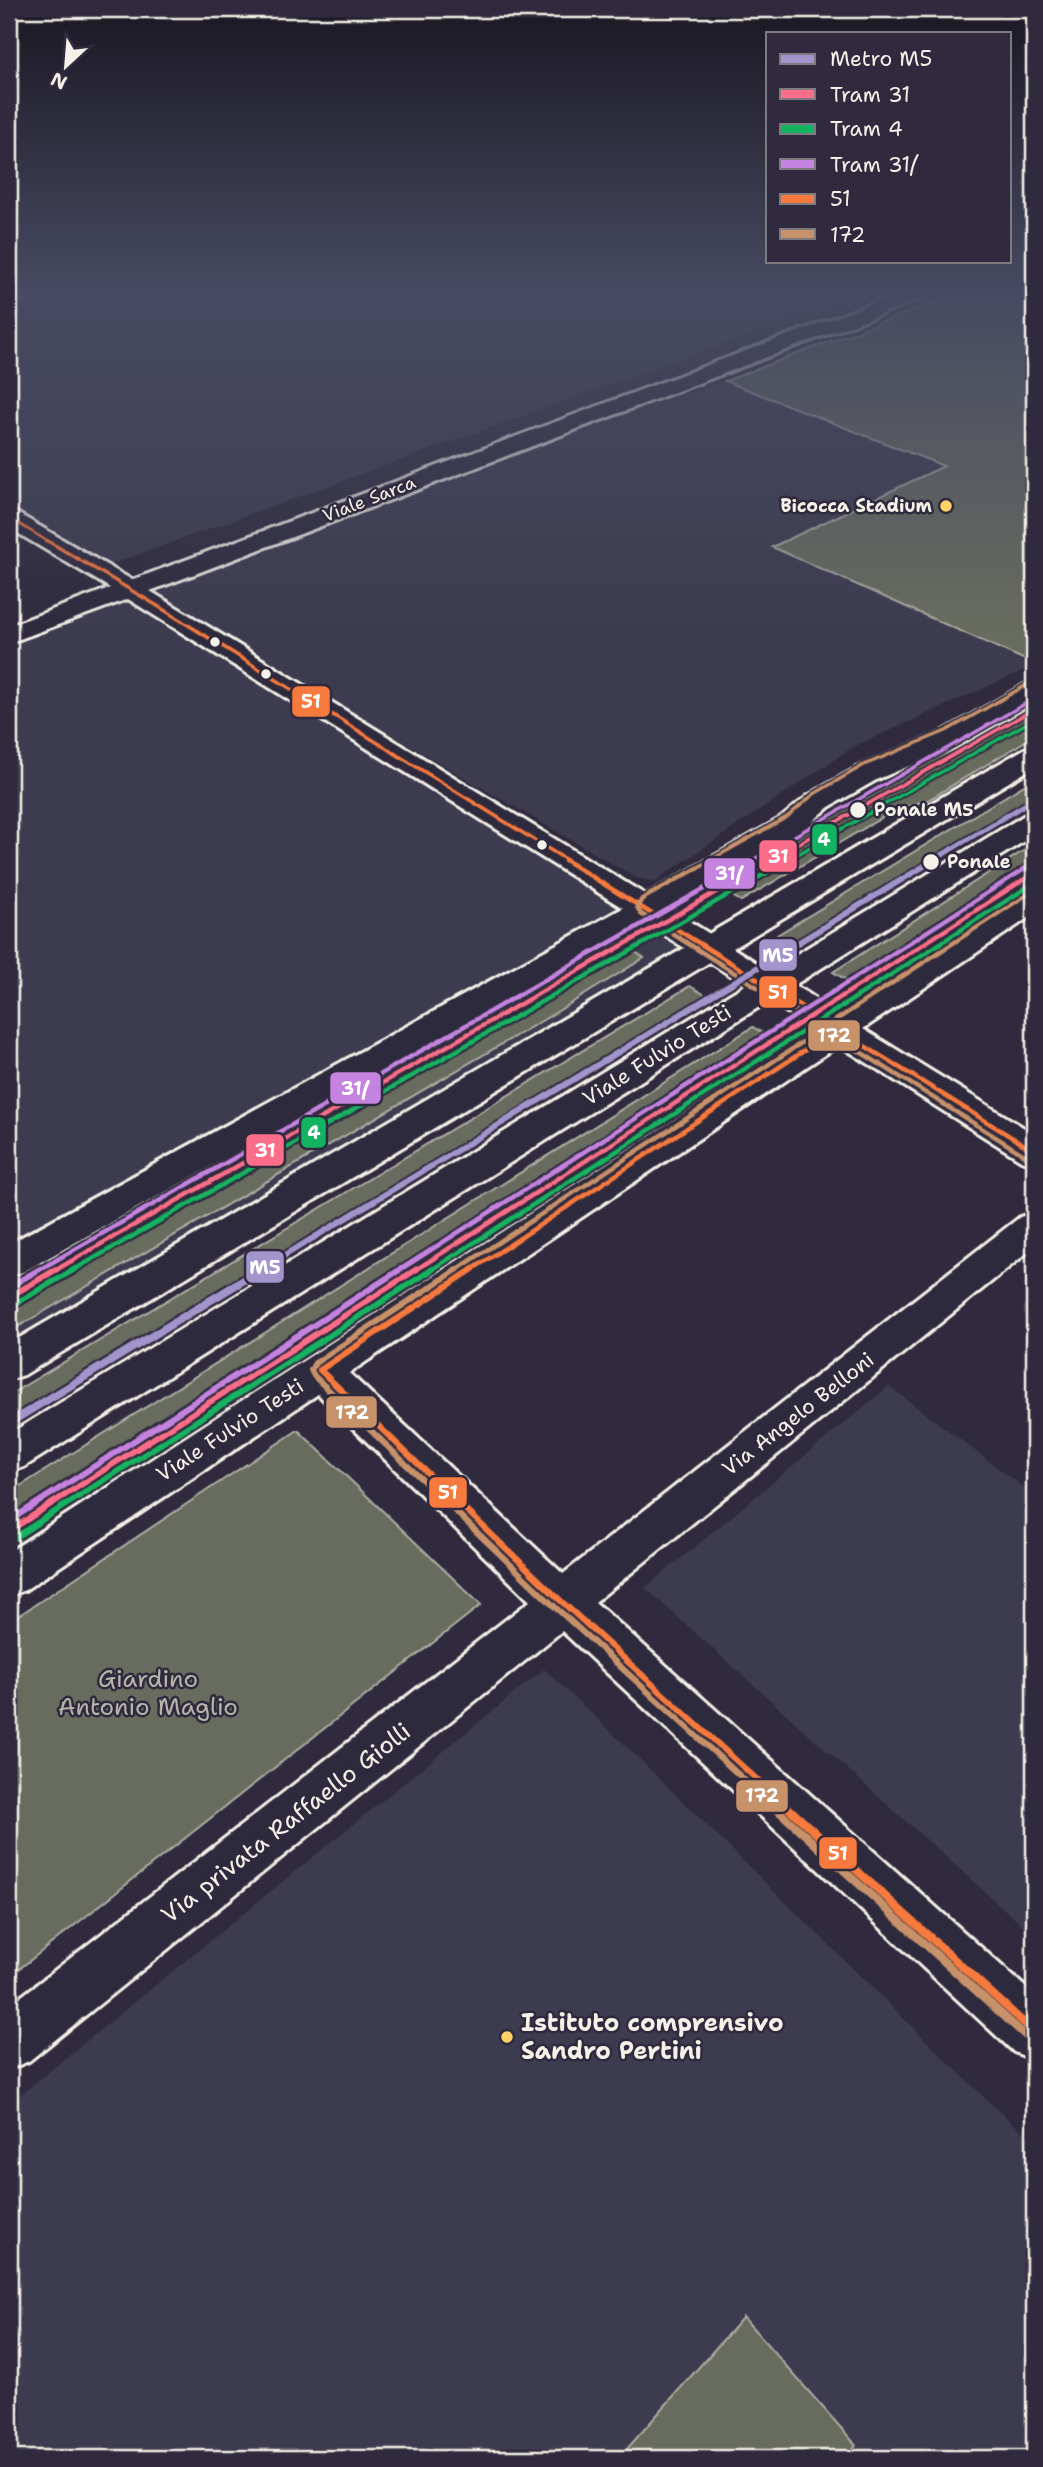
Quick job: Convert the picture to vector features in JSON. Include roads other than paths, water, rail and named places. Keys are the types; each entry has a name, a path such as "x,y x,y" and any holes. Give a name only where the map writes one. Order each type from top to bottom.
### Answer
{"street":[{"name":"Viale Sarca","path":"346,485 563,406"},
{"name":"Viale Sarca","path":"9,635 127,577 603,406"},
{"path":"9,518 89,577 127,577 769,986 1034,1151"},
{"path":"9,1262 792,824 819,801 868,773 950,738 1034,691"},
{"path":"9,1364 1034,755"},
{"name":"Viale Fulvio Testi","path":"9,1455 1034,822"},
{"name":"Viale Fulvio Testi","path":"9,1576 1034,900"},
{"name":"Via Angelo Belloni","path":"561,1601 1034,1227"},
{"path":"320,1370 561,1601 1034,2032"},
{"name":"Via privata Raffaello Giolli","path":"9,2041 515,1642 561,1601"}],"metro line":[{"name":"M5","path":"9,1423 1034,799"}],"tram line":[{"name":"31/","path":"9,1287 1030,701"},
{"name":"31","path":"9,1297 1034,709"},
{"name":"4","path":"13,1305 1034,719"},
{"name":"31/","path":"9,1521 1029,866"},
{"name":"31","path":"9,1531 1034,873"},
{"name":"4","path":"14,1538 1034,883"}],"place":[{"name":"Bicocca Stadium","path":"946,506"},
{"name":"Ponale M5","path":"858,810"},
{"name":"Ponale","path":"931,862"},
{"name":"Istituto comprensivo Sandro Pertini","path":"507,2037"}],"park label":[{"name":"Giardino Antonio Maglio","path":"148,1693"}]}
